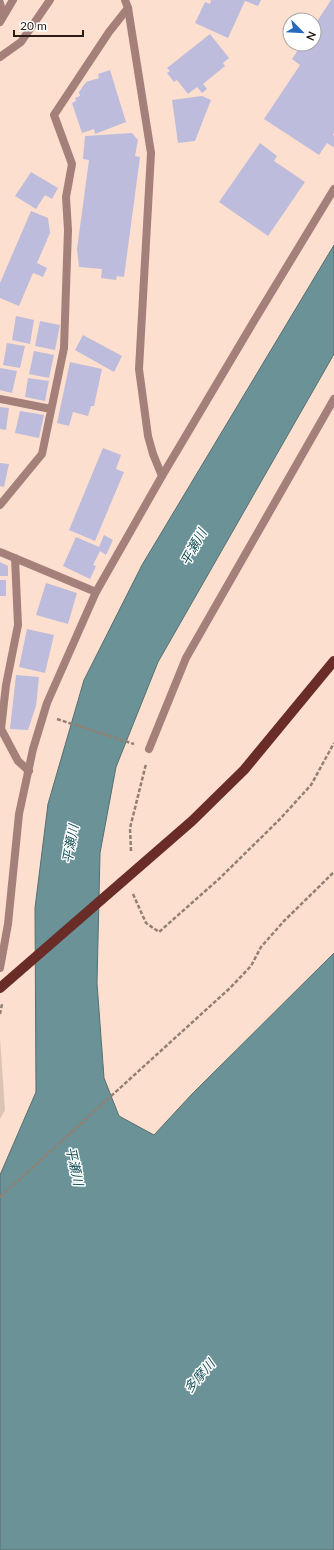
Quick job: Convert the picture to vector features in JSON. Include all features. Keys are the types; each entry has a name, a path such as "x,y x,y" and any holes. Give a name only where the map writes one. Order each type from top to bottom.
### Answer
{"main road":[{"path":"0,988 192,821 244,770 334,661"}],"street":[{"path":"2,19 13,0"},
{"path":"0,57 21,42 50,0"},
{"path":"125,0 128,8 151,153 139,369 148,436 153,454 162,476"},
{"path":"0,3 2,19"},
{"path":"0,504 42,454 64,348 68,230 66,197 72,164 54,115 109,32 128,8"},
{"path":"0,968 8,924 19,814 29,771 32,749 47,703 96,592 162,476 334,189"},
{"path":"0,399 51,409"},
{"path":"149,749 186,658 334,400"},
{"path":"0,552 96,592"},
{"path":"15,558 18,625 6,685 1,729 18,761 29,771"}],"path":[{"path":"56,719 149,749"},
{"path":"159,932 220,878 280,819 311,785 334,742"},
{"path":"0,1197 235,982 251,966 261,947 284,920 334,872"}],"shaded area":[{"path":"0,1038 5,1110 0,1119"}],"water":[{"path":"334,245 334,354 158,662 116,767 100,853 97,983 104,1078 119,1116 154,1135 192,1094 334,953 334,1550 0,1550 0,1175 36,1092 35,908 48,804 84,680 142,565"}],"building":[{"path":"211,0 261,0 258,6 245,1 228,38 195,23 205,2 210,4"},
{"path":"331,0 334,0 334,146 333,147 327,143 319,155 264,119 300,65 292,59 297,52 322,52 322,14"},
{"path":"210,34 229,58 223,63 225,66 203,84 207,89 202,93 197,87 188,94 177,80 174,82 167,73 170,71 167,68"},
{"path":"110,70 126,122 95,134 94,129 82,133 72,103 76,101 75,98 80,96 79,92 86,82 99,78 98,74"},
{"path":"202,96 211,100 195,141 178,143 172,100"},
{"path":"132,133 138,140 135,156 140,157 124,277 117,276 116,280 101,278 102,269 79,267 77,249 89,160 83,159 85,136"},
{"path":"260,143 277,156 274,161 305,182 268,236 219,202"},
{"path":"31,172 58,188 52,199 45,195 36,209 15,196"},
{"path":"31,211 48,218 50,233 37,263 47,268 43,277 33,273 19,306 0,298 0,283"},
{"path":"16,316 34,320 30,344 12,340"},
{"path":"40,321 60,325 55,350 35,346"},
{"path":"83,335 122,356 114,372 75,350"},
{"path":"7,343 25,346 20,368 3,365"},
{"path":"34,351 54,355 49,378 29,374"},
{"path":"70,362 102,369 94,406 91,406 88,416 73,412 69,426 57,423"},
{"path":"0,368 17,371 12,393 0,390"},
{"path":"28,378 49,381 45,401 25,397"},
{"path":"0,407 9,408 6,430 0,429"},
{"path":"20,411 44,415 39,438 15,433"},
{"path":"103,448 121,455 116,469 124,472 95,541 69,530"},
{"path":"0,463 9,464 4,487 0,486"},
{"path":"104,535 113,540 106,555 100,551 93,565 96,566 90,579 63,566 76,537 99,547"},
{"path":"0,562 8,566 8,576 0,576"},
{"path":"0,580 6,580 6,596 0,596"},
{"path":"46,583 77,593 68,624 36,615"},
{"path":"27,629 54,635 45,673 19,667"},
{"path":"16,675 39,677 36,706 28,730 10,729"}],"water label":[{"name":"平瀬川","path":"193,547"},
{"name":"平瀬川","path":"70,844"},
{"name":"平瀬川","path":"75,1166"},
{"name":"多摩川","path":"199,1376"}]}
